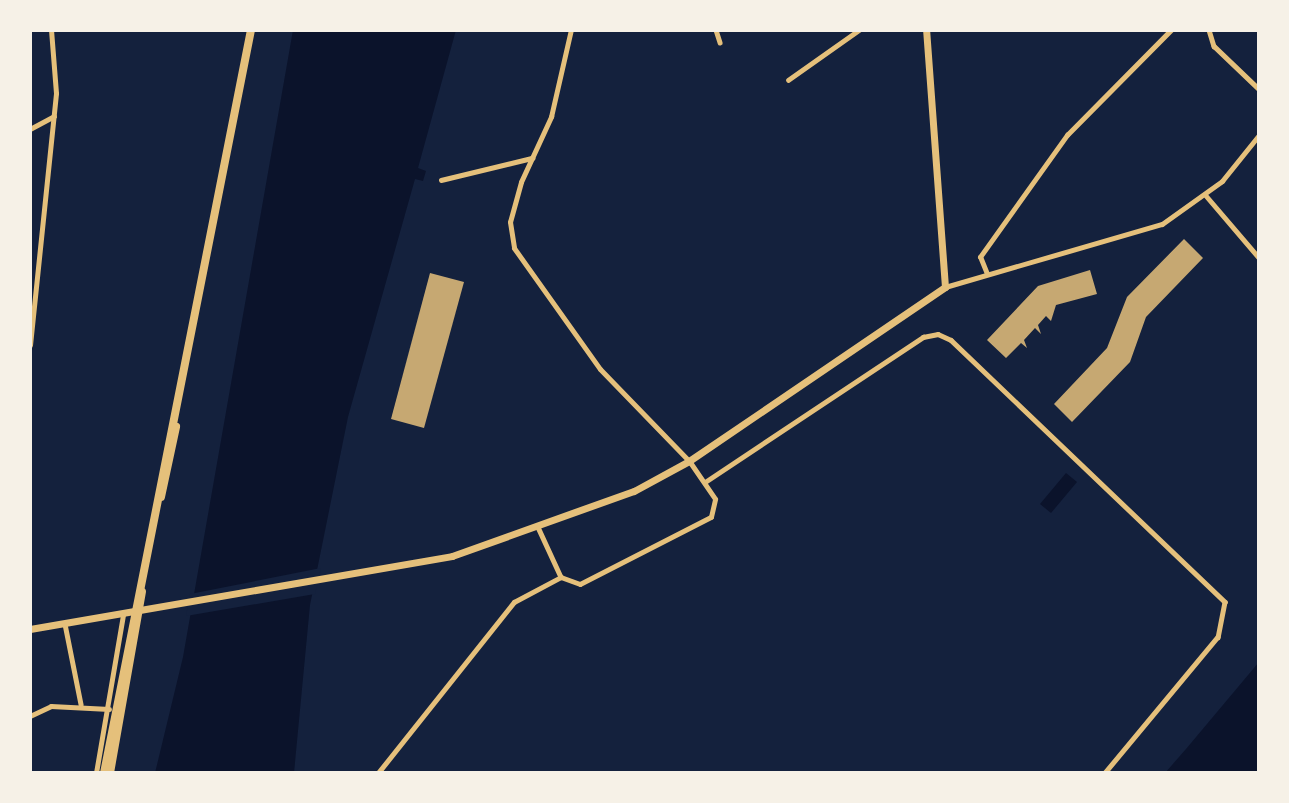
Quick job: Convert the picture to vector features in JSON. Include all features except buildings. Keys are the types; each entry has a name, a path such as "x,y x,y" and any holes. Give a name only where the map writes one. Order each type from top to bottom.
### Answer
{"highway":[{"path":"104,773 253,30"},
{"path":"110,773 253,30"}],"main road":[{"path":"30,629 452,556 634,491 689,461 945,287 926,30"}],"street":[{"path":"30,345 54,116 51,30"},
{"path":"379,773 514,602 561,578 580,583 698,527 717,509 705,482 689,461 600,369 514,248 510,222 521,182 551,117 571,30"},
{"path":"716,30 720,43"},
{"path":"788,80 859,30"},
{"path":"987,274 980,257 1067,135 1171,30"},
{"path":"1209,30 1213,46 1259,89"},
{"path":"30,129 54,116"},
{"path":"945,287 1129,237 1206,196 1259,135"},
{"path":"441,180 533,158"},
{"path":"1206,196 1259,258"},
{"path":"705,482 923,337 938,334 1187,559 1221,593 1222,630 1105,773"},
{"path":"538,527 561,578"},
{"path":"96,773 123,615"},
{"path":"65,624 81,704"},
{"path":"30,716 51,706 81,704 109,709"}],"water":[{"path":"293,30 456,30 418,168 426,171 423,181 415,179 348,417 310,605 294,773 155,773 183,657"},
{"path":"1066,473 1077,482 1051,513 1040,504"},
{"path":"1259,662 1259,773 1165,773 1186,749"}],"pier":[{"path":"321,568 315,594 186,616 190,594"}]}
